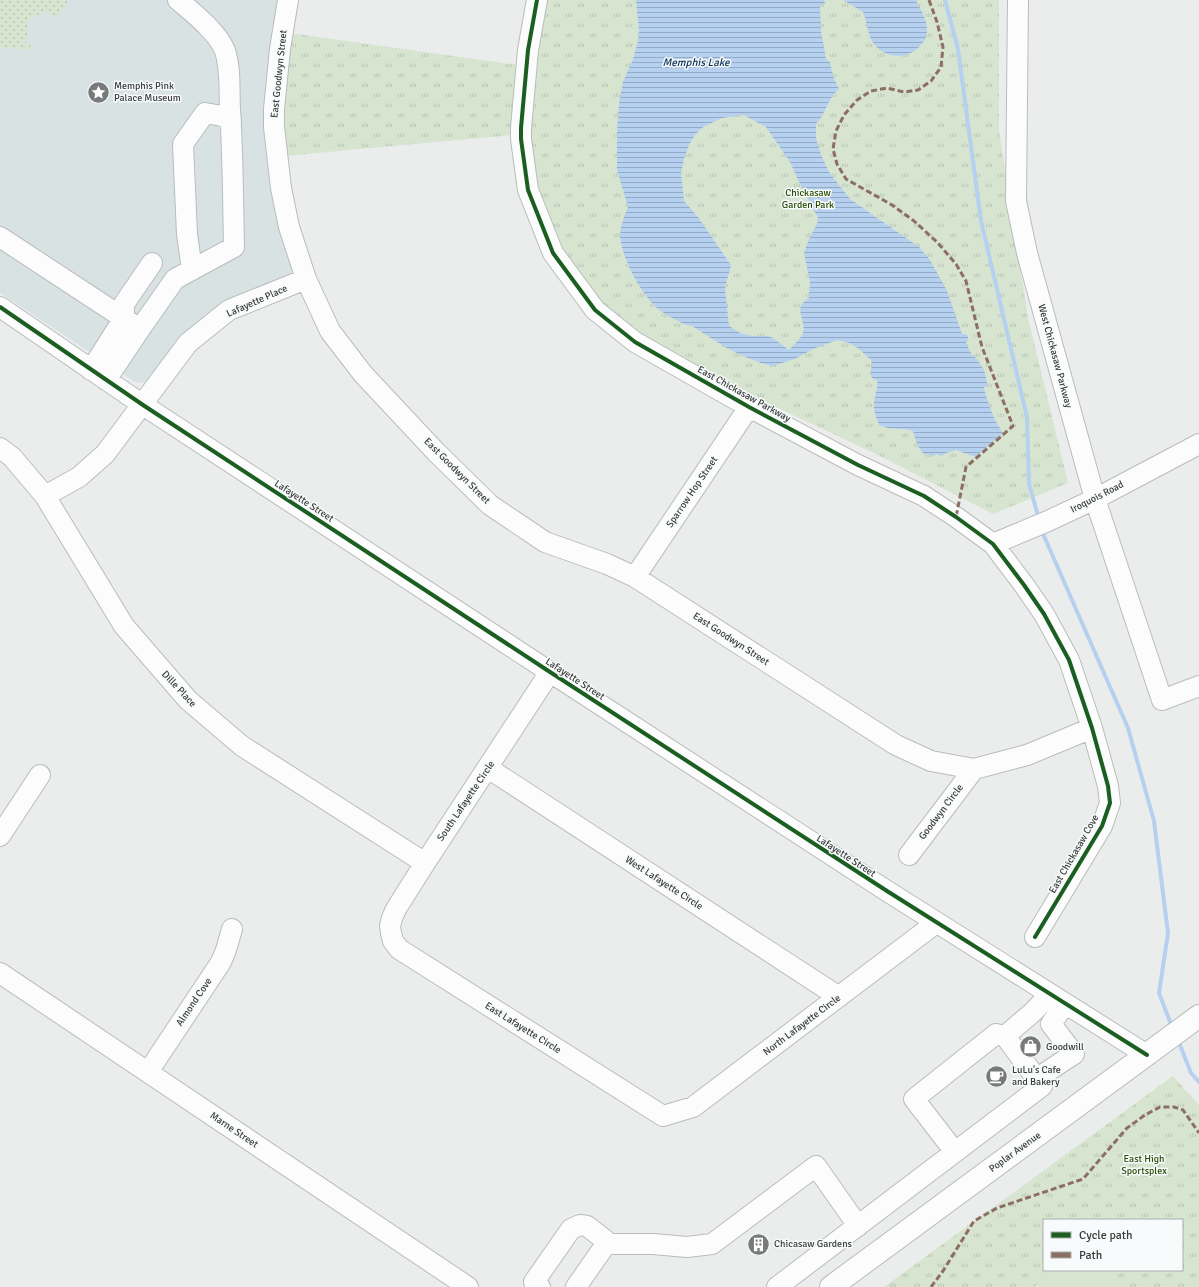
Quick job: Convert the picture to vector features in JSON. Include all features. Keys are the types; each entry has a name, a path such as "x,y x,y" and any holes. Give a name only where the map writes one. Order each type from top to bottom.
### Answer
{"main road":[{"name":"Poplar Avenue","path":"832,1287 1194,1021"}],"street":[{"path":"98,375 132,323 175,279 234,247 231,120 228,71 225,51 215,35 199,17 178,0"},
{"name":"East Goodwyn Street","path":"288,0 275,92 274,127 281,188 289,227 306,279 330,330 363,374 436,452 490,505 545,542 607,564 635,577 896,745 931,761 974,769"},
{"name":"East Chickasaw Parkway","path":"537,0 528,50 520,139 528,190 553,253 595,310 635,342 749,407 858,465 924,496 993,544 1044,614 1069,660 1092,728"},
{"name":"West Chickasaw Parkway","path":"1018,0 1016,201 1027,253 1095,499 1162,700 1199,686"},
{"path":"192,270 187,234 183,144 205,113 222,116 231,120"},
{"path":"0,238 132,323"},
{"path":"132,323 124,304 152,263"},
{"name":"Lafayette Place","path":"45,496 79,477 105,454 188,343 229,310 306,279"},
{"name":"Lafayette Street","path":"0,307 143,405 550,672 936,922 1147,1055"},
{"name":"Sparrow Hop Street","path":"635,577 749,407"},
{"name":"Iroquois Road","path":"993,544 1095,499 1199,444"},
{"name":"Dille Place","path":"0,448 12,456 45,496 124,626 188,700 242,746 425,863"},
{"name":"South Lafayette Circle","path":"391,933 390,926 396,909 550,672"},
{"path":"974,769 1027,755 1092,728"},
{"name":"East Chickasaw Cove","path":"1035,937 1102,826 1110,803 1108,786 1092,728"},
{"name":"West Lafayette Circle","path":"488,768 839,997"},
{"name":"Goodwyn Circle","path":"909,855 974,769"},
{"path":"0,836 40,775"},
{"name":"North Lafayette Circle","path":"663,1116 693,1107 936,922"},
{"name":"Almond Cove","path":"148,1072 221,962 232,928"},
{"name":"East Lafayette Circle","path":"391,933 393,941 399,949 663,1116"},
{"name":"Marne Street","path":"0,973 468,1287"},
{"path":"1005,1036 1033,1012 1058,999"},
{"path":"778,1287 955,1152 1074,1054 1051,1024 1058,999"},
{"path":"955,1152 914,1099 996,1034 1005,1036 1039,1083"},
{"path":"606,1244 653,1244 687,1247 712,1244 816,1166 858,1226"},
{"path":"540,1287 534,1282 571,1229 580,1225 587,1226 605,1240 606,1244"},
{"path":"576,1287 606,1244"}],"shaded area":[{"path":"0,0 280,0 271,60 293,266 291,274 150,380 143,383 135,382 0,293"}],"green space":[{"path":"0,0 68,0 58,18 44,10 42,13 33,17 29,21 27,28 28,35 24,41 34,49 14,49 0,47"},
{"name":"Chickasaw Garden Park","path":"544,0 999,0 999,129 1028,318 1068,483 993,514 876,454 774,406 677,357 639,336 612,314 572,267 555,237 534,179 528,126"},
{"path":"290,33 518,65 514,92 513,135 285,156 283,111"},
{"name":"East High Sportsplex","path":"1173,1076 1199,1105 1199,1287 884,1287"},
{"path":"1050,1271 1107,1271 1123,1287 1034,1287"}],"water":[{"name":"Memphis Lake","path":"636,0 824,0 825,3 820,6 821,32 826,59 830,62 833,76 839,89 832,96 816,124 816,138 821,155 829,172 850,199 919,247 930,260 947,291 962,334 968,336 966,343 972,355 977,359 984,370 988,386 984,387 984,389 994,417 1003,433 975,457 956,450 941,456 937,454 933,456 929,454 925,455 918,447 913,431 888,428 879,425 874,409 877,380 873,379 870,374 872,365 871,360 858,348 849,343 837,340 813,349 795,359 772,366 743,356 725,347 692,326 688,326 669,316 657,308 644,294 633,276 625,256 620,237 628,207 617,170 619,103 623,82 633,59 639,31","holes":["744,115 766,127 790,162 818,218 817,224 804,253 810,282 809,298 804,302 800,310 803,323 803,333 799,340 789,350 773,338 740,333 729,326 725,288 731,265 698,217 684,201 681,173 689,145 695,135 703,127 722,118"]},
{"path":"843,0 916,0 926,23 926,38 919,47 907,54 894,56 888,54 876,47 872,41 863,12"}],"waterway":[{"path":"945,0 958,49 981,221 1027,417 1029,484 1039,519"},
{"path":"1042,529 1128,728 1154,821 1168,933 1159,993 1172,1027"},
{"path":"1178,1040 1191,1073 1199,1082"}],"marked path":[{"path":"929,0 937,22 943,47 941,67 931,81 918,90 904,92 887,88 871,91 857,100 844,115 836,131 833,149 837,164 846,179 892,205 914,221 937,242 956,264 966,281 982,347 1013,426 966,467 956,517"},
{"path":"931,1287 943,1271 974,1221 997,1208 1083,1179 1127,1128 1145,1115 1160,1107 1174,1107 1183,1110 1199,1133"}],"cycle path":[{"path":"537,0 528,50 521,128 521,139 528,190 553,253 595,310 635,342 749,407 858,465 924,496 993,544 1044,614 1069,660 1092,728 1108,786 1110,803 1102,826 1035,937"},
{"path":"0,307 143,405 550,672 887,891 1147,1055"}],"place":[{"name":"Memphis Pink Palace Museum","path":"98,92"},
{"name":"Goodwill","path":"1031,1047"},
{"name":"LuLu's Cafe and Bakery","path":"996,1076"},
{"name":"Chicasaw Gardens","path":"759,1244"}]}
